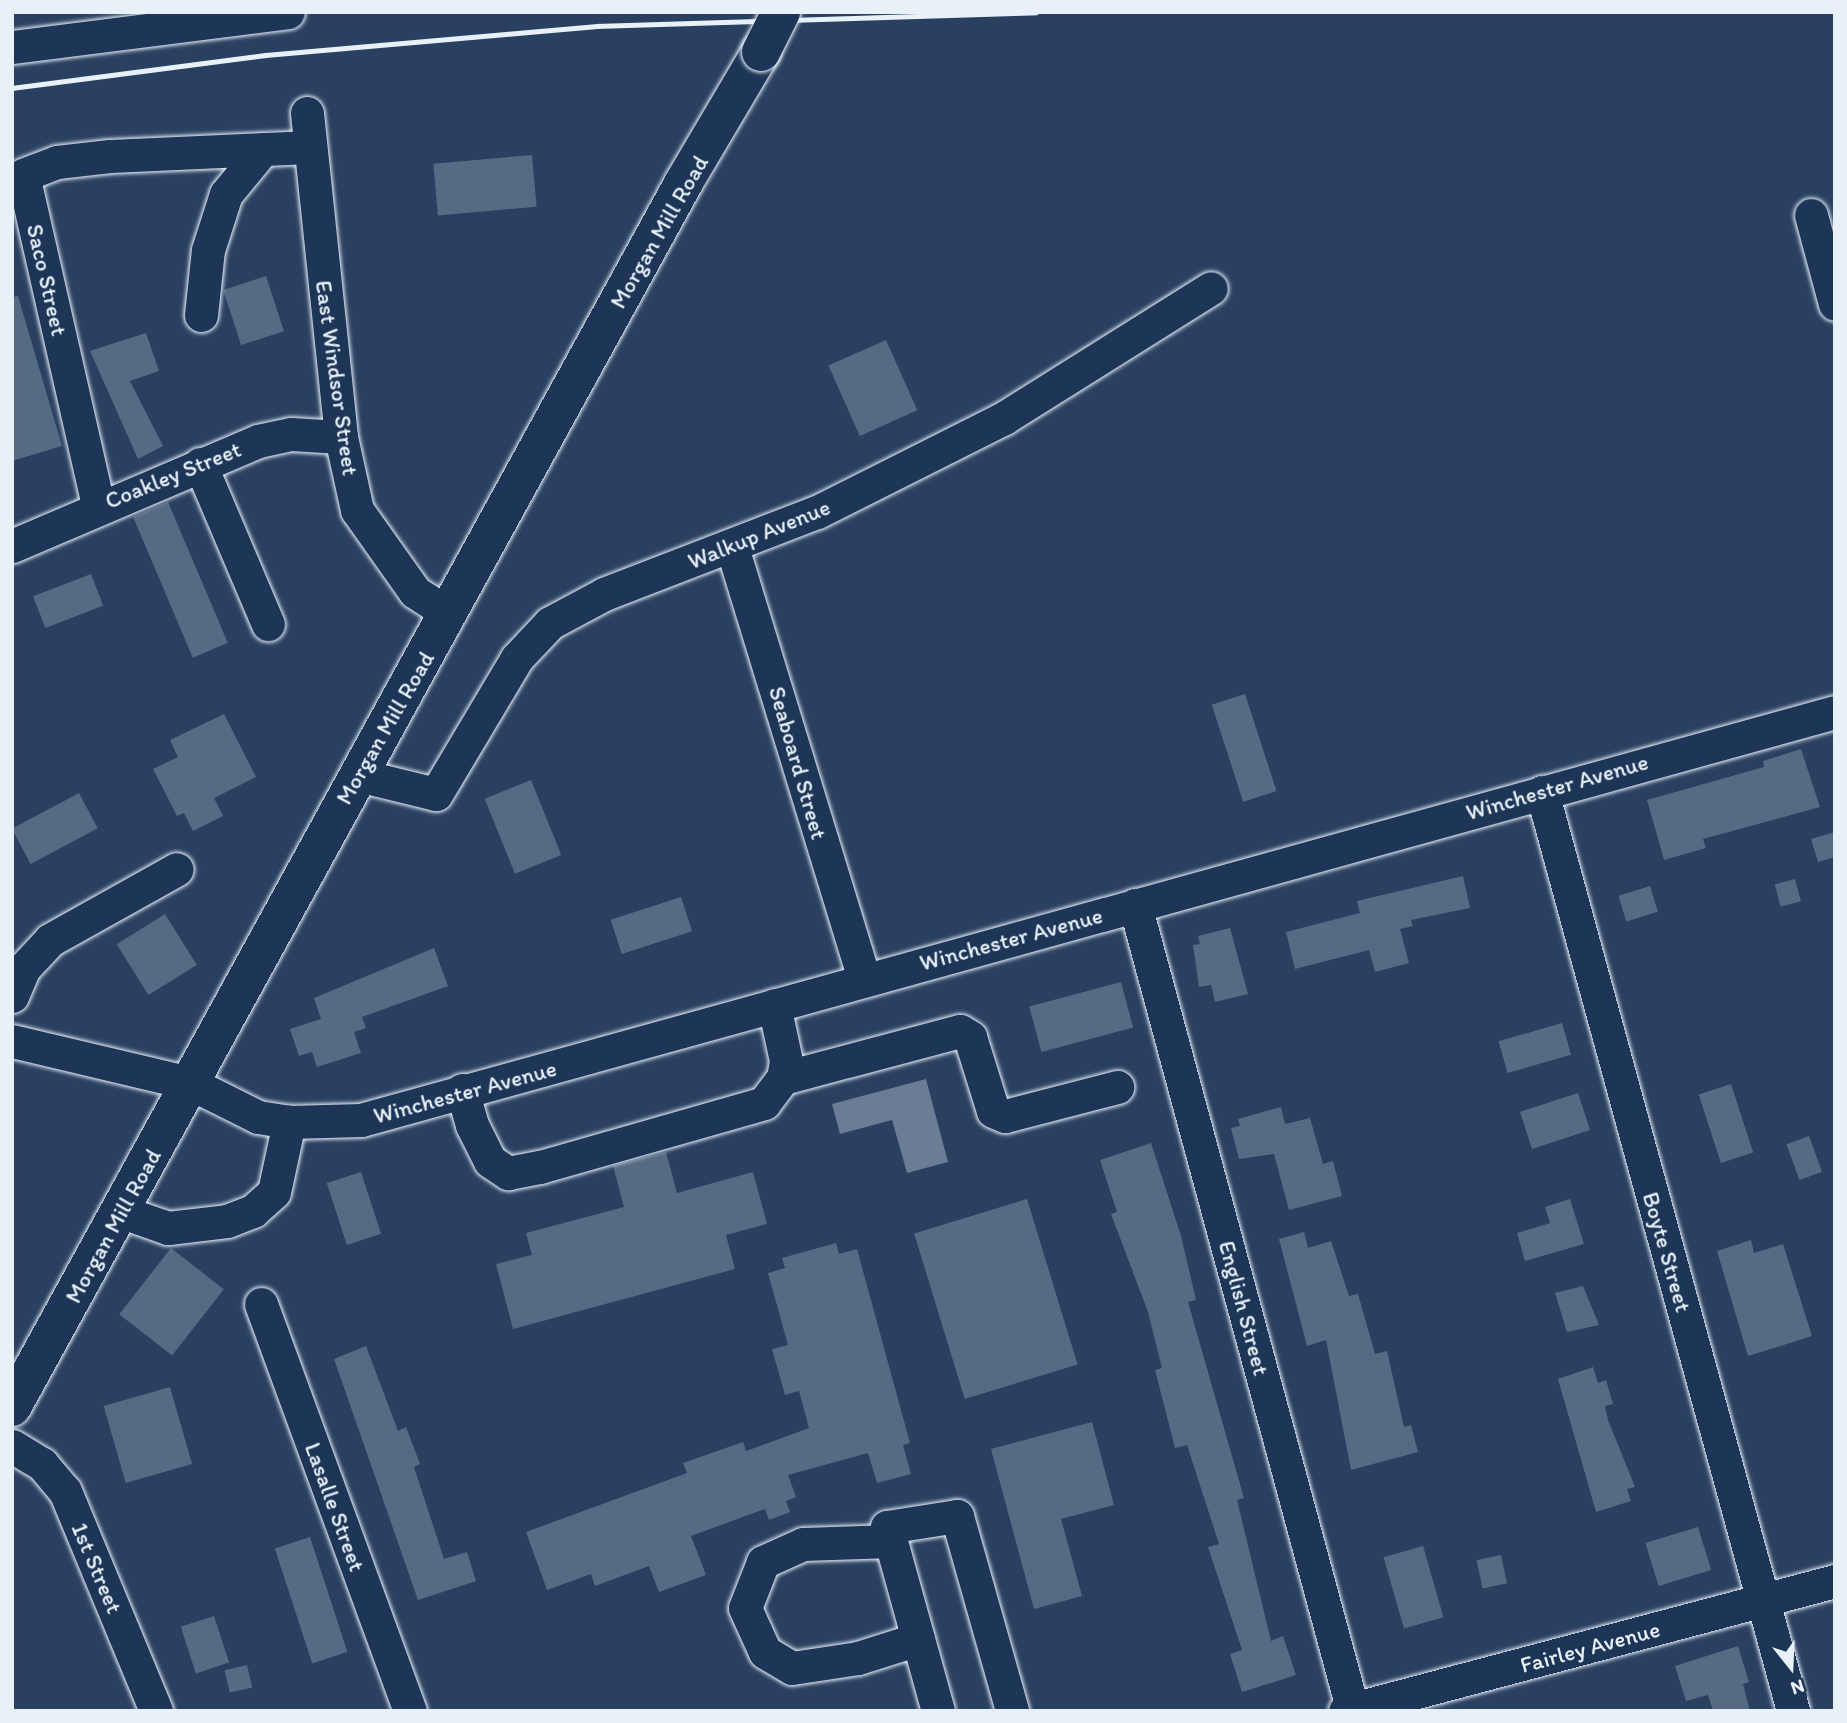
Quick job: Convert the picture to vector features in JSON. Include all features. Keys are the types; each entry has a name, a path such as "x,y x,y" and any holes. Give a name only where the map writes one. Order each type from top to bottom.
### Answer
{"main road":[{"name":"Morgan Mill Road","path":"12,1406 122,1212 358,775 449,614 684,182 761,52 781,12"}],"street":[{"path":"12,47 98,24 295,13"},
{"name":"East Windsor Street","path":"307,113 341,437 357,510 415,592 449,614"},
{"name":"Saco Street","path":"98,505 23,175 57,162 310,147"},
{"path":"201,315 208,250 226,194 263,149"},
{"path":"1811,215 1835,304"},
{"name":"Walkup Avenue","path":"358,775 436,794 517,658 550,623 604,593 732,547 817,512 1004,418 1211,288"},
{"name":"Coakley Street","path":"12,546 98,505 200,464 291,434 341,437"},
{"path":"200,464 268,624"},
{"name":"Seaboard Street","path":"732,547 864,980"},
{"name":"Winchester Avenue","path":"190,1083 232,1108 289,1122 361,1119 1835,712"},
{"name":"Boyte Street","path":"1542,792 1793,1711"},
{"path":"12,996 24,968 50,940 177,869"},
{"name":"English Street","path":"1135,905 1350,1710"},
{"path":"774,1005 786,1061 774,1090"},
{"path":"462,1090 471,1125 490,1161 508,1173 961,1031 970,1037 993,1111 1005,1116 1116,1087"},
{"path":"12,1041 190,1083"},
{"path":"122,1212 168,1228 227,1222 253,1211 274,1192 289,1122"},
{"name":"Lasalle Street","path":"261,1304 410,1711"},
{"name":"1st Street","path":"12,1446 42,1464 65,1491 156,1711"},
{"path":"938,1711 887,1527 957,1516 1012,1711"},
{"path":"891,1541 803,1544 763,1562 746,1608 765,1652 792,1668 858,1658 918,1639"},
{"name":"Fairley Avenue","path":"1350,1710 1835,1581"}],"water":[{"path":"926,1079 948,1162 907,1173 892,1120 840,1134 832,1104"}],"building":[{"path":"532,155 537,207 438,215 433,164"},
{"path":"266,276 284,331 241,345 223,290"},
{"path":"18,296 62,446 12,461 12,297"},
{"path":"146,333 159,371 130,381 163,446 138,459 90,351"},
{"path":"886,340 917,410 860,436 828,366"},
{"path":"168,502 228,643 193,658 133,517"},
{"path":"91,574 103,606 45,628 33,596"},
{"path":"1245,694 1277,791 1243,802 1212,705"},
{"path":"224,714 256,777 214,798 223,816 193,831 184,813 177,816 153,769 178,757 170,740"},
{"path":"1801,749 1820,807 1703,839 1706,848 1664,860 1647,800 1764,767 1763,761"},
{"path":"531,780 561,855 515,874 485,799"},
{"path":"79,793 98,828 31,864 12,829"},
{"path":"1835,832 1835,857 1818,862 1811,839"},
{"path":"1463,876 1470,908 1411,920 1413,926 1400,929 1409,963 1375,972 1369,950 1295,969 1286,932 1360,913 1357,901"},
{"path":"1795,879 1801,901 1781,907 1775,884"},
{"path":"1650,886 1658,912 1626,921 1618,896"},
{"path":"681,897 692,931 622,954 611,920"},
{"path":"165,914 197,965 148,995 117,944"},
{"path":"1230,928 1248,994 1215,1002 1211,985 1199,987 1193,945 1200,944 1198,936"},
{"path":"434,948 448,986 362,1017 366,1028 354,1032 361,1053 317,1067 312,1052 299,1056 290,1029 321,1019 314,998"},
{"path":"1121,982 1133,1027 1041,1052 1029,1007"},
{"path":"1562,1023 1571,1055 1508,1073 1499,1041"},
{"path":"1731,1084 1753,1152 1721,1163 1699,1095"},
{"path":"1578,1093 1590,1130 1532,1149 1520,1112"},
{"path":"1281,1107 1285,1124 1310,1118 1323,1164 1333,1161 1342,1196 1289,1210 1274,1154 1239,1159 1231,1128 1240,1126 1238,1119"},
{"path":"1809,1136 1822,1172 1799,1180 1786,1144"},
{"path":"1151,1143 1181,1236 1196,1300 1188,1302 1244,1498 1237,1500 1271,1641 1283,1636 1296,1675 1242,1692 1230,1654 1242,1650 1208,1547 1219,1544 1187,1445 1175,1448 1155,1370 1162,1368 1148,1312 1111,1214 1117,1212 1100,1160"},
{"path":"666,1152 677,1193 753,1172 767,1224 726,1235 735,1269 513,1329 496,1264 532,1255 526,1233 624,1207 613,1166"},
{"path":"361,1172 381,1234 347,1245 327,1183"},
{"path":"1027,1199 1078,1364 965,1399 914,1233"},
{"path":"1570,1199 1584,1244 1525,1261 1517,1233 1550,1223 1545,1207"},
{"path":"1304,1232 1308,1248 1331,1241 1349,1296 1358,1294 1375,1354 1387,1351 1404,1427 1411,1425 1418,1452 1351,1470 1326,1340 1307,1346 1279,1239"},
{"path":"1751,1240 1754,1253 1783,1244 1812,1336 1748,1356 1717,1251"},
{"path":"836,1243 839,1254 857,1249 910,1443 903,1445 911,1474 877,1483 868,1453 788,1475 796,1497 786,1501 790,1512 769,1520 765,1509 691,1536 706,1575 659,1592 649,1566 595,1586 591,1574 547,1590 526,1532 687,1473 683,1463 743,1442 746,1451 809,1428 799,1391 785,1395 772,1349 788,1345 768,1273 785,1268 782,1258"},
{"path":"171,1248 224,1289 172,1355 119,1314"},
{"path":"1583,1286 1599,1325 1567,1332 1555,1293"},
{"path":"366,1346 398,1431 406,1427 420,1464 414,1467 444,1559 467,1552 476,1581 418,1600 334,1359"},
{"path":"1593,1367 1598,1383 1606,1380 1613,1404 1605,1406 1608,1420 1635,1487 1627,1489 1631,1501 1596,1512 1558,1379"},
{"path":"170,1387 192,1464 126,1483 104,1406"},
{"path":"1092,1422 1114,1505 1061,1519 1082,1596 1034,1609 991,1449"},
{"path":"1698,1527 1711,1570 1659,1586 1645,1543"},
{"path":"310,1537 347,1652 312,1664 275,1548"},
{"path":"1423,1546 1443,1617 1404,1628 1384,1557"},
{"path":"1501,1555 1507,1583 1483,1589 1477,1560"},
{"path":"214,1616 229,1663 196,1673 181,1627"},
{"path":"1738,1646 1749,1682 1743,1684 1750,1711 1713,1711 1708,1695 1686,1701 1675,1666"},
{"path":"247,1665 252,1687 230,1693 225,1670"}],"railway":[{"path":"12,88 265,55 598,26 1036,12"}]}
